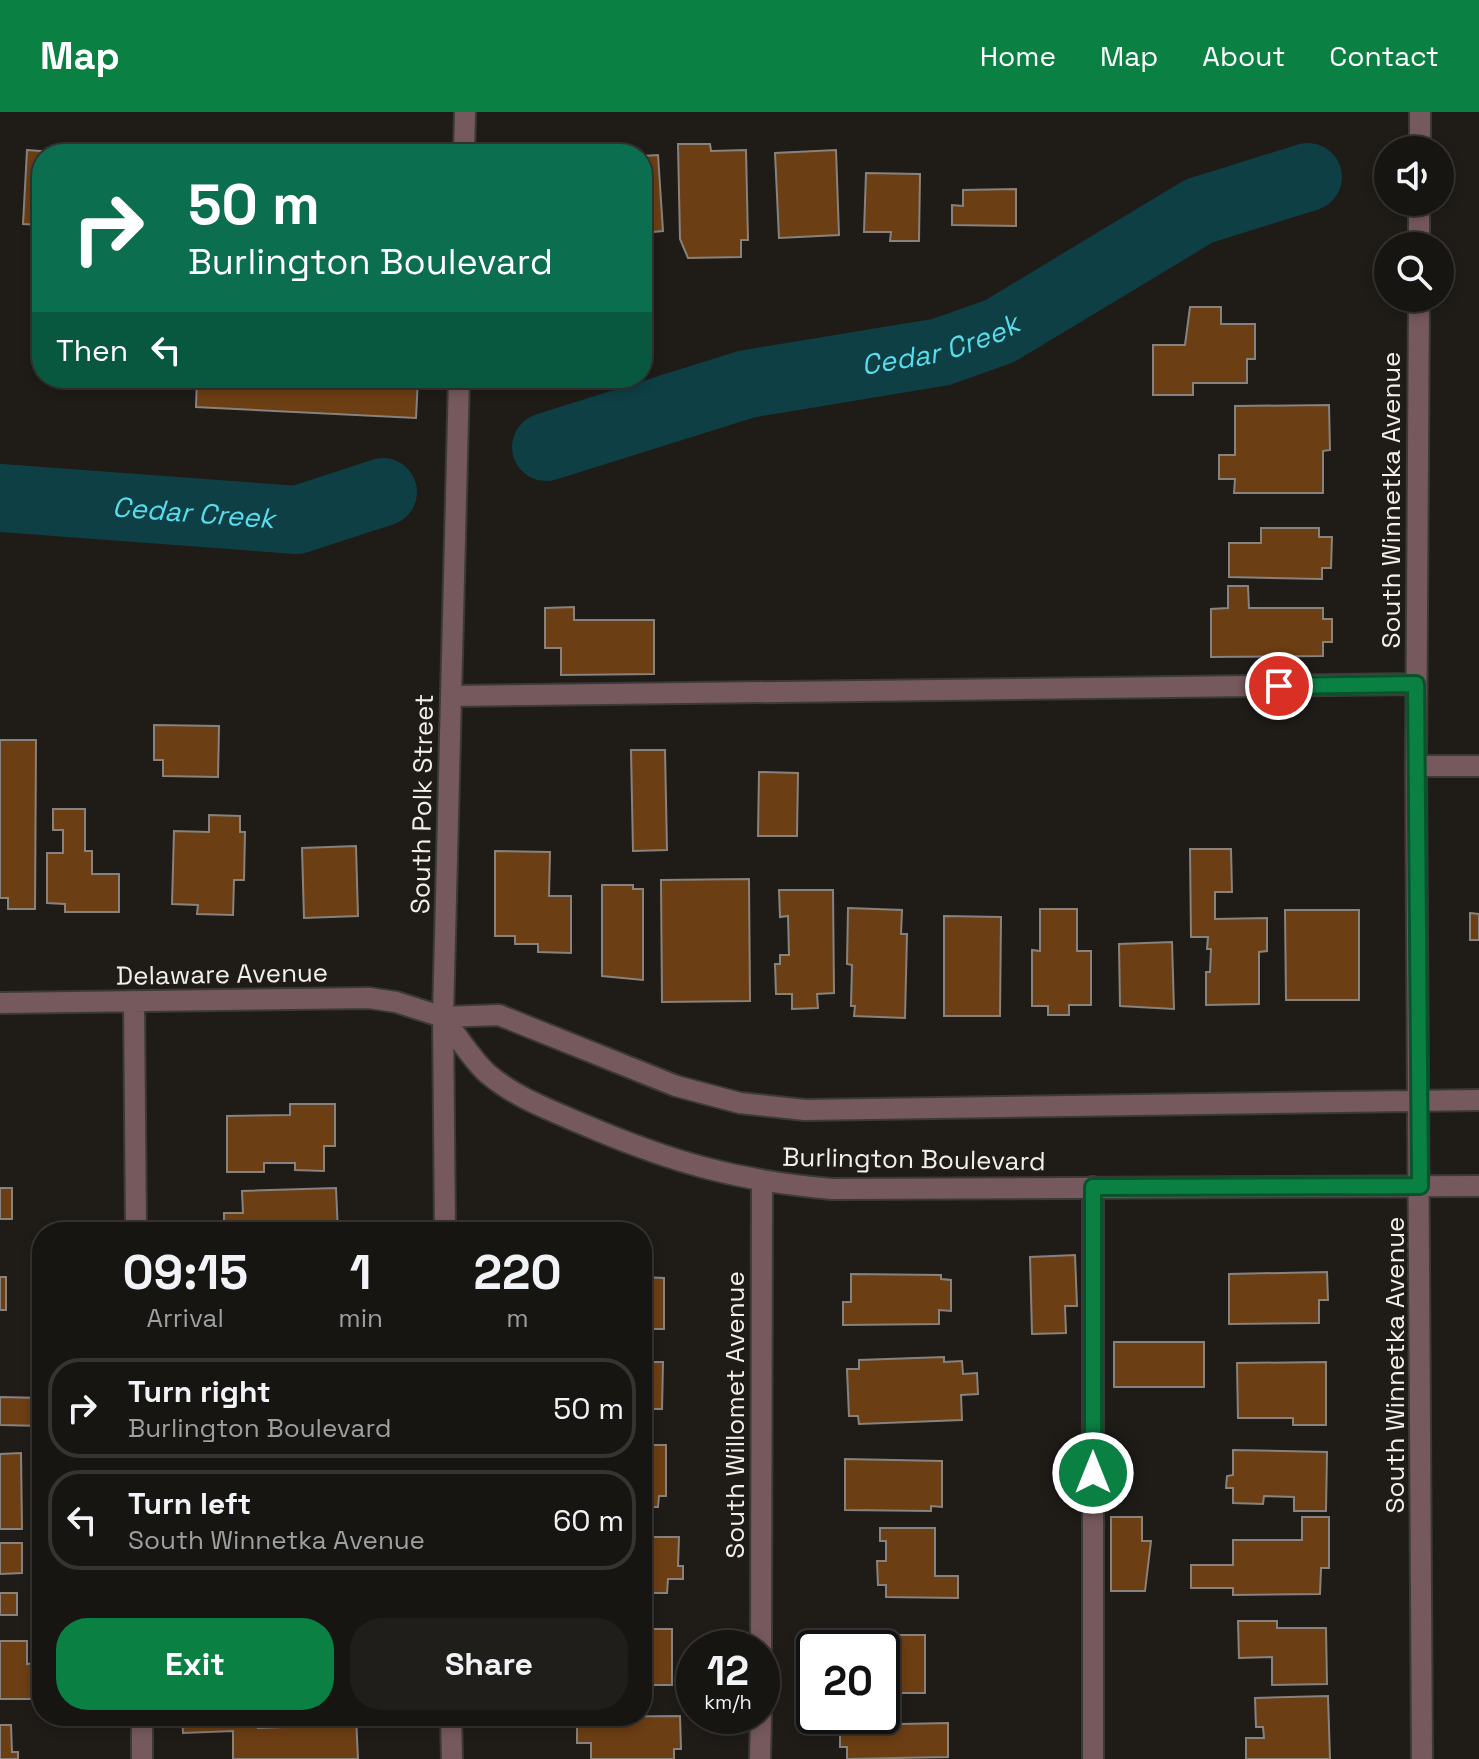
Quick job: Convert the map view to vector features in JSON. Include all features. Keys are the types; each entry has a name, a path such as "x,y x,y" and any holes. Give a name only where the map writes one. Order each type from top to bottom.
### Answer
{"street":[{"path":"464,144 465,112"},
{"path":"1420,112 1420,136"},
{"name":"South Winnetka Avenue","path":"1419,312 1416,766 1422,1759"},
{"name":"South Polk Street","path":"445,1222 443,1017 459,388"},
{"path":"451,696 1416,684"},
{"path":"1416,766 1479,766"},
{"name":"Delaware Avenue","path":"0,1003 369,998 396,1002 443,1017"},
{"path":"134,1001 136,1222"},
{"name":"Burlington Boulevard","path":"443,1017 499,1015 676,1086 740,1103 805,1110 1479,1100"},
{"name":"Burlington Boulevard","path":"443,1017 487,1073 529,1101 637,1148 698,1169 762,1183 832,1189 1479,1186"},
{"name":"South Willomet Avenue","path":"761,1630 762,1183"},
{"path":"1093,1187 1093,1759"},
{"path":"142,1726 142,1759"},
{"path":"451,1726 452,1759"},
{"path":"760,1759 761,1734"}],"building":[{"path":"678,144 710,144 711,151 746,150 748,240 741,240 741,257 688,258 680,239"},
{"path":"27,150 32,150 32,225 23,224"},
{"path":"836,150 839,235 779,238 775,153"},
{"path":"652,155 658,155 663,231 652,232"},
{"path":"866,173 920,174 919,241 890,241 891,232 864,232"},
{"path":"1016,189 1016,226 952,225 952,205 963,206 963,190"},
{"path":"1190,307 1221,307 1221,324 1255,324 1255,359 1247,359 1247,383 1193,383 1193,395 1153,395 1153,345 1185,345"},
{"path":"197,388 418,388 416,418 196,407"},
{"path":"1329,405 1330,450 1323,451 1323,493 1234,493 1235,479 1219,479 1219,455 1235,455 1235,406"},
{"path":"1261,528 1319,528 1319,537 1332,537 1331,568 1322,568 1322,579 1229,577 1229,543 1261,543"},
{"path":"1228,586 1248,586 1249,608 1323,608 1323,619 1332,619 1332,642 1323,642 1323,656 1211,657 1211,609 1228,608"},
{"path":"574,607 574,620 654,620 654,674 561,675 561,648 545,648 545,608"},
{"path":"154,725 219,726 218,777 163,776 163,760 154,760"},
{"path":"0,740 36,740 35,909 8,909 8,898 0,898"},
{"path":"631,750 665,750 667,850 633,851"},
{"path":"759,772 798,773 797,836 758,836"},
{"path":"53,809 85,809 85,851 92,851 92,874 119,874 119,912 65,912 65,904 47,903 47,853 63,853 63,830 53,830"},
{"path":"209,815 240,816 240,832 245,832 244,880 234,880 233,915 197,914 198,905 172,904 174,831 209,832"},
{"path":"356,846 358,916 304,918 302,848"},
{"path":"1190,849 1231,849 1232,892 1215,892 1215,919 1267,918 1267,951 1259,952 1259,1004 1206,1005 1206,972 1210,972 1211,949 1207,949 1208,937 1191,937"},
{"path":"495,851 550,852 549,896 571,896 571,953 538,952 538,944 515,944 515,936 495,936"},
{"path":"749,879 750,1001 662,1002 661,880"},
{"path":"602,885 633,885 633,889 643,889 643,980 602,976"},
{"path":"779,890 833,890 834,993 817,994 818,1008 792,1009 792,994 776,994 775,964 780,964 780,955 789,955 788,916 780,917"},
{"path":"848,908 902,910 901,934 907,934 905,1018 854,1016 855,1006 851,1006 852,965 847,964"},
{"path":"1040,909 1077,909 1077,951 1091,951 1091,1005 1069,1005 1069,1015 1048,1015 1048,1006 1032,1006 1032,950 1040,951"},
{"path":"1285,910 1359,910 1359,1000 1286,1000"},
{"path":"1470,913 1479,914 1479,940 1470,940"},
{"path":"944,916 1001,917 1000,1016 944,1016"},
{"path":"1172,942 1174,1009 1120,1006 1119,944"},
{"path":"290,1104 335,1104 335,1146 324,1146 324,1171 295,1170 295,1163 264,1163 264,1172 227,1172 227,1116 290,1115"},
{"path":"0,1188 12,1188 12,1219 0,1219"},
{"path":"336,1188 338,1222 224,1222 224,1213 243,1213 242,1191"},
{"path":"1075,1255 1077,1306 1065,1306 1066,1333 1032,1334 1030,1257"},
{"path":"1327,1272 1328,1300 1319,1300 1319,1323 1229,1324 1229,1274"},
{"path":"851,1274 941,1275 941,1279 951,1280 951,1311 939,1310 939,1324 843,1325 843,1302 851,1302"},
{"path":"0,1277 6,1277 6,1310 0,1310"},
{"path":"652,1277 664,1278 664,1329 652,1329"},
{"path":"1114,1342 1204,1342 1204,1387 1114,1387"},
{"path":"944,1357 944,1362 962,1361 963,1374 977,1373 978,1394 961,1395 962,1420 859,1424 858,1416 849,1416 847,1369 859,1369 859,1360"},
{"path":"652,1362 663,1362 662,1409 652,1409"},
{"path":"1326,1362 1326,1425 1293,1425 1293,1418 1238,1418 1237,1363"},
{"path":"0,1397 32,1398 32,1426 0,1425"},
{"path":"652,1445 666,1445 666,1496 659,1496 658,1507 652,1507"},
{"path":"1233,1450 1327,1452 1326,1511 1294,1511 1294,1497 1264,1496 1263,1504 1233,1503 1233,1488 1226,1488 1227,1476 1233,1475"},
{"path":"21,1453 22,1529 0,1529 0,1454"},
{"path":"845,1459 942,1461 942,1507 931,1506 931,1511 845,1510"},
{"path":"1111,1517 1142,1517 1142,1541 1151,1541 1145,1591 1111,1591"},
{"path":"1302,1517 1329,1517 1329,1568 1321,1568 1320,1594 1233,1595 1233,1588 1191,1588 1191,1565 1233,1565 1233,1540 1302,1540"},
{"path":"880,1528 935,1528 935,1576 958,1576 958,1598 886,1597 886,1585 878,1585 877,1561 886,1561 886,1541 880,1541"},
{"path":"652,1537 679,1537 678,1566 683,1566 683,1579 668,1579 667,1593 652,1593"},
{"path":"0,1543 22,1543 22,1573 0,1574"},
{"path":"0,1593 17,1593 17,1615 0,1615"},
{"path":"1238,1621 1277,1621 1277,1628 1326,1628 1327,1684 1272,1685 1272,1657 1239,1658"},
{"path":"652,1629 672,1629 672,1685 652,1685"},
{"path":"900,1635 925,1635 925,1693 900,1693"},
{"path":"0,1641 27,1641 27,1664 32,1663 32,1699 0,1699"},
{"path":"1328,1696 1330,1759 1246,1759 1246,1738 1264,1738 1263,1727 1256,1727 1255,1698"},
{"path":"900,1709 901,1724 948,1723 948,1757 847,1759 847,1747 840,1747 840,1734 900,1734"},
{"path":"652,1716 676,1716 676,1734 681,1734 681,1749 674,1749 674,1759 591,1759 591,1743 577,1743 577,1726 652,1726"},
{"path":"0,1725 11,1725 12,1752 18,1752 18,1759 0,1759"},
{"path":"183,1726 356,1726 358,1759 233,1759 233,1731 183,1733"}],"waterway":[{"name":"Cedar Creek","path":"546,447 747,384 941,352 1000,331 1199,211 1308,177"},
{"name":"Cedar Creek","path":"0,498 297,520 383,492"}],"route":[{"path":"1093,1473 1093,1187 1420,1186 1416,684 1279,686"}]}
